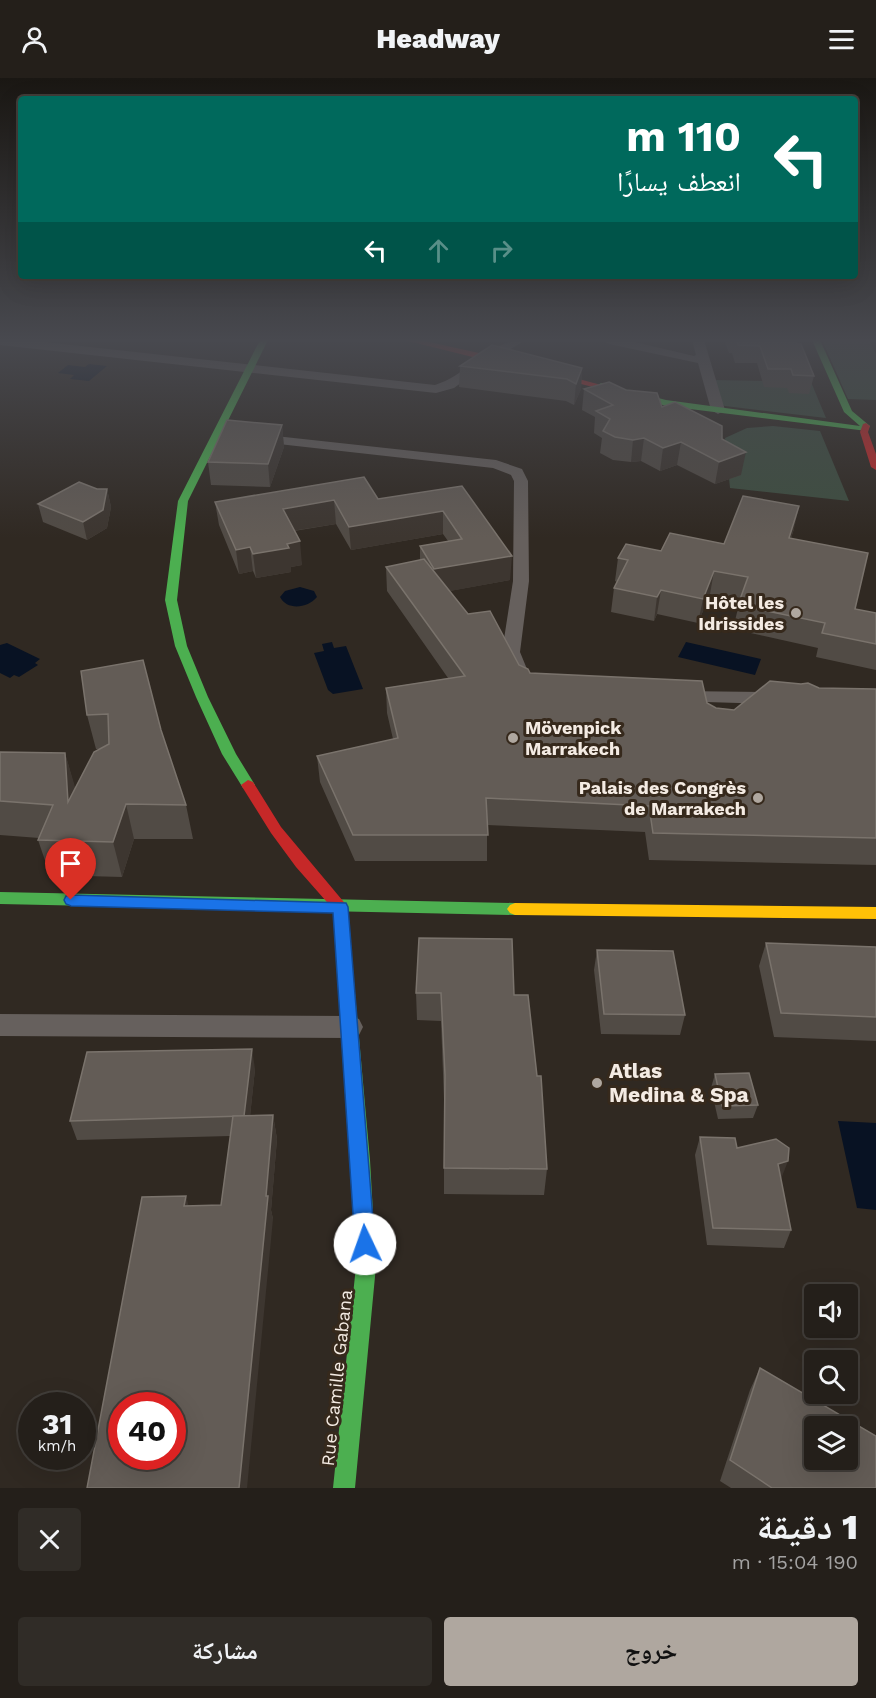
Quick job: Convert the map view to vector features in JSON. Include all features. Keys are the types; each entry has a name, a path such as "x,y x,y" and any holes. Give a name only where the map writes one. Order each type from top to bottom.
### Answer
{"street":[{"path":"232,406 183,501 171,600 181,646 209,713 250,791 301,863 340,907"},
{"path":"690,406 869,431"},
{"path":"717,406 718,410"},
{"path":"845,406 848,412 869,431 876,467"},
{"path":"216,435 496,464 517,472 521,481 522,574 511,652 520,675 527,686 532,688"},
{"path":"664,697 787,699"},
{"path":"0,898 340,907 876,913"},
{"name":"Rue Camille Gabana","path":"340,907 361,1160 366,1266 344,1488"},
{"path":"0,1025 350,1027"}],"green space":[{"path":"725,406 821,406 826,418"},
{"path":"773,426 820,431 849,501 730,488 725,438 747,428"}],"water":[{"path":"300,587 314,591 317,597 303,606 292,606 280,597 285,591"},
{"path":"332,642 334,648 346,646 363,689 333,694 328,690 314,653 324,651 322,644"},
{"path":"686,642 761,659 755,675 678,657"},
{"path":"7,643 40,659 35,663 38,665 19,677 14,675 10,678 0,673 0,645"},
{"path":"838,1121 876,1123 876,1210 857,1208"}],"building":[{"path":"611,406 682,406 722,426 722,439 746,452 719,462 681,442 663,448 644,438 633,440 615,437 603,431 610,419 596,411"},
{"path":"227,420 282,425 268,464 208,462"},
{"path":"364,477 378,499 462,486 512,556 434,569 420,546 462,539 443,511 349,527 334,500 283,509 300,541 287,544 289,548 253,554 250,547 236,550 215,502"},
{"path":"79,482 97,489 107,489 103,510 83,522 38,504"},
{"path":"743,496 799,506 789,538 868,553 855,609 876,613 876,644 822,633 825,623 738,605 748,577 714,571 703,599 661,590 657,597 614,588 628,560 618,558 626,544 661,551 670,533 724,544"},
{"path":"424,559 468,614 490,611 519,665 528,669 530,673 702,681 707,703 716,708 734,710 770,681 808,683 819,688 876,689 876,838 653,833 649,806 486,798 488,835 353,835 317,756 398,738 386,688 465,676 386,567"},
{"path":"143,660 161,730 186,805 126,804 113,842 38,840 53,805 0,801 0,752 65,753 68,802 94,752 109,744 108,714 87,715 81,671"},
{"path":"419,938 512,939 514,995 528,995 537,1076 541,1076 547,1169 444,1168 445,1075 441,993 416,993"},
{"path":"766,943 876,947 876,1017 781,1013"},
{"path":"597,950 673,951 685,1015 604,1014"},
{"path":"252,1049 244,1116 70,1121 87,1052"},
{"path":"749,1073 758,1105 722,1106 715,1074"},
{"path":"273,1115 266,1196 268,1196 239,1488 87,1488 90,1470 96,1470 96,1440 142,1197 186,1196 184,1206 221,1205 233,1116"},
{"path":"700,1137 735,1138 737,1148 776,1139 789,1148 788,1161 778,1164 791,1230 713,1228"},
{"path":"760,1368 804,1394 804,1404 821,1404 842,1416 804,1416 804,1470 858,1470 858,1425 876,1436 876,1488 772,1488 730,1460"}],"traffic: fast":[{"path":"231,406 183,501 171,600 181,646 202,697 229,754 248,785"},
{"path":"687,406 864,429"},
{"path":"845,406 848,412 866,426"},
{"path":"0,898 515,909"},
{"path":"344,1488 366,1266 361,1160 346,982"}],"traffic: slow":[{"path":"515,909 876,913"}],"traffic: jam":[{"path":"866,426 864,432 876,467"},
{"path":"248,785 276,830 301,863 340,907 346,982"}],"place":[{"name":"Hôtel les Idrissides","path":"796,613"},
{"name":"Mövenpick Marrakech","path":"513,738"},
{"name":"Palais des Congrès de Marrakech","path":"758,798"},
{"name":"Atlas Medina & Spa","path":"597,1083"}],"route":[{"path":"71,900 340,907 361,1160 365,1244"}]}
